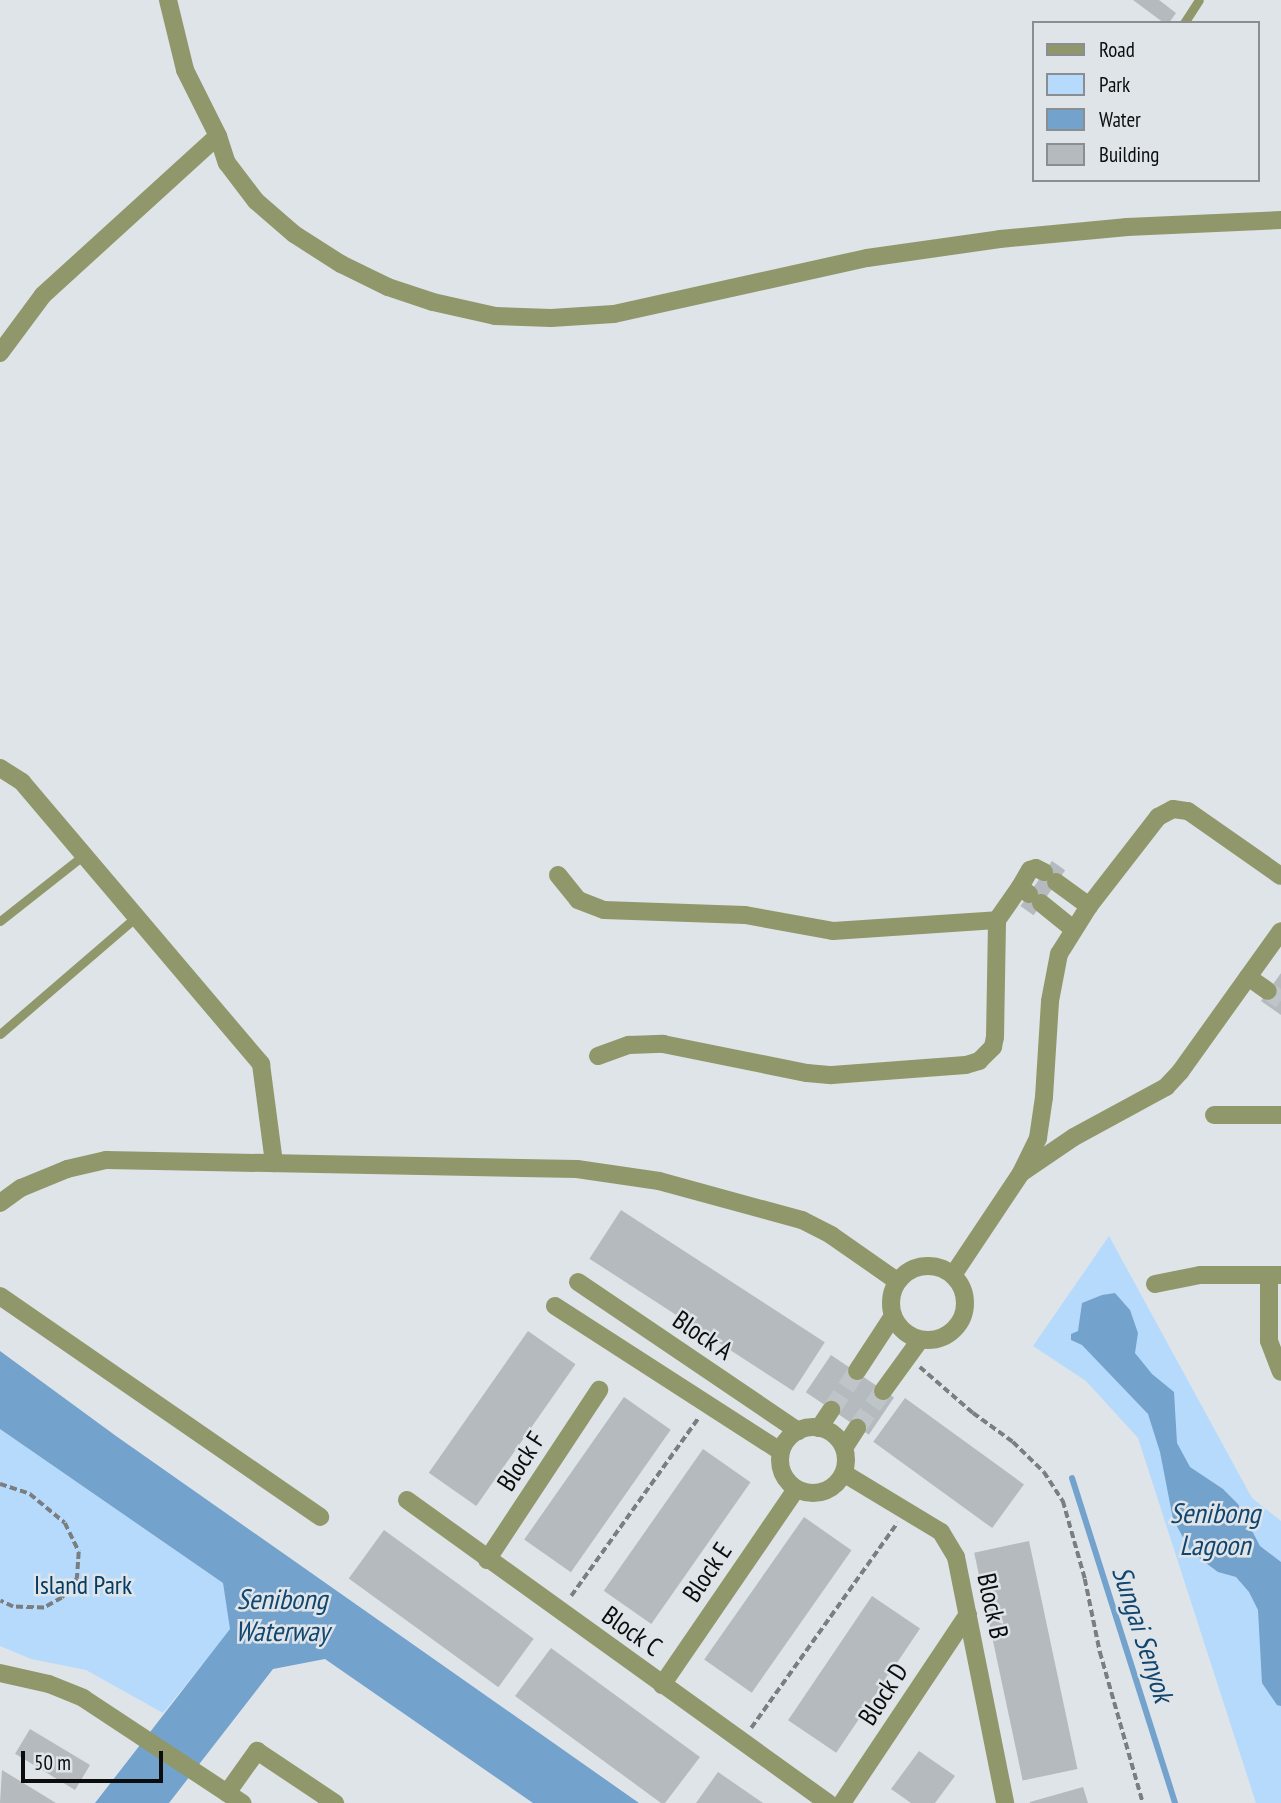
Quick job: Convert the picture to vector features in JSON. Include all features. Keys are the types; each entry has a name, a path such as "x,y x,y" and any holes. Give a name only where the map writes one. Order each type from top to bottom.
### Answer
{"street":[{"path":"168,0 185,70 218,136 227,163 256,201 294,234 341,264 388,287 433,302 495,316 551,318 614,314 867,258 1000,239 1139,226 1281,220"},
{"path":"0,353 43,295 218,136"},
{"path":"0,768 22,782 261,1064 274,1163"},
{"path":"953,1275 1021,1173 1038,1138 1042,1121 1050,1001 1059,954 1089,906 1158,817 1173,809 1195,815 1281,876"},
{"path":"1030,894 1030,870 1036,868 1089,906"},
{"path":"558,875 578,900 604,910 745,915 833,931 997,920 1030,894"},
{"path":"1030,894 1073,929"},
{"path":"598,1056 629,1045 663,1044 807,1073 832,1075 966,1065 979,1061 993,1047 995,1037 997,920"},
{"path":"1021,1173 1063,1143 1166,1087 1248,977 1274,955 1281,931"},
{"path":"1248,977 1268,991"},
{"path":"1214,1115 1281,1115"},
{"path":"0,1203 21,1188 67,1169 106,1160 577,1168 619,1173 802,1220 831,1235 897,1281"},
{"path":"918,1267 943,1268 953,1275 965,1296 962,1320 944,1337 920,1340 899,1327 893,1316 890,1304 897,1281 918,1267"},
{"path":"1155,1284 1200,1275 1275,1275 1269,1341 1281,1372"},
{"name":"Block A","path":"578,1282 798,1431"},
{"path":"0,1296 320,1517"},
{"path":"555,1306 780,1451"},
{"path":"857,1371 893,1316"},
{"path":"883,1391 920,1340"},
{"name":"Block F","path":"487,1560 599,1390"},
{"path":"819,1428 831,1410"},
{"path":"819,1428 838,1439 844,1448 845,1474 827,1490 806,1493 796,1489 782,1473 780,1451 784,1443 798,1431 819,1428"},
{"path":"844,1448 857,1428"},
{"name":"Block B","path":"845,1474 941,1532 956,1557 1005,1803"},
{"name":"Block E","path":"662,1685 796,1489"},
{"name":"Block C","path":"407,1500 559,1612 828,1803"},
{"name":"Block D","path":"842,1803 968,1614"},
{"path":"0,1673 48,1684 83,1698 242,1803"},
{"path":"227,1793 257,1751 335,1803"}],"lane":[{"path":"1185,21 1199,0"},
{"path":"0,921 84,855"},
{"path":"0,1034 136,917"}],"path":[{"path":"908,1356 944,1390 1013,1442 1044,1472 1063,1500 1085,1579 1100,1652 1143,1803"},
{"path":"559,1612 708,1405"},
{"path":"0,1484 30,1494 65,1522 79,1552 77,1579 62,1598 44,1608 13,1607 0,1601"},
{"path":"741,1741 906,1511"}],"green space":[{"path":"1109,1236 1252,1498 1281,1521 1281,1803 1256,1803 1138,1438 1086,1381 1033,1346"},
{"name":"Island Park","path":"0,1429 223,1583 231,1629 163,1713 86,1670 31,1659 0,1646"}],"water":[{"name":"Senibong Lagoon","path":"1115,1293 1130,1310 1138,1333 1135,1353 1152,1374 1174,1392 1177,1443 1190,1467 1223,1489 1238,1504 1260,1546 1281,1562 1281,1706 1277,1705 1262,1683 1258,1610 1249,1592 1236,1577 1218,1572 1191,1552 1173,1519 1160,1452 1148,1414 1082,1345 1071,1340 1071,1334 1078,1331 1082,1303"},
{"name":"Senibong Waterway","path":"0,1351 116,1436 639,1803 533,1803 325,1659 273,1669 169,1803 95,1803 230,1629 223,1583 0,1429"}],"building":[{"path":"1133,0 1159,0 1176,13 1170,21 1161,21"},
{"path":"1052,861 1065,870 1034,915 1020,906"},
{"path":"1281,973 1281,1015 1261,1001"},
{"path":"621,1210 825,1342 793,1391 589,1259"},
{"path":"528,1331 576,1364 476,1506 429,1473"},
{"path":"831,1355 894,1397 869,1435 806,1392"},
{"path":"624,1397 671,1430 571,1572 524,1540"},
{"path":"905,1398 1024,1484 992,1528 873,1442"},
{"path":"703,1449 751,1482 651,1624 604,1591"},
{"path":"804,1517 852,1550 752,1693 704,1660"},
{"path":"384,1530 534,1639 498,1687 349,1579"},
{"path":"1029,1541 1077,1769 1023,1781 974,1553"},
{"path":"872,1596 920,1628 836,1753 788,1720"},
{"path":"551,1648 700,1757 665,1803 661,1803 515,1696"},
{"path":"30,1729 90,1765 75,1790 15,1754"},
{"path":"919,1751 955,1776 935,1803 911,1803 891,1789"},
{"path":"2,1770 56,1803 0,1803"},
{"path":"718,1772 763,1803 696,1803"},
{"path":"1083,1787 1088,1803 1030,1803 1030,1802"}],"waterway":[{"name":"Sungai Senyok","path":"1072,1478 1175,1803"}],"tunnel":[{"path":"1268,991 1281,1000"},
{"path":"831,1410 857,1371"},
{"path":"857,1428 883,1391"}]}
